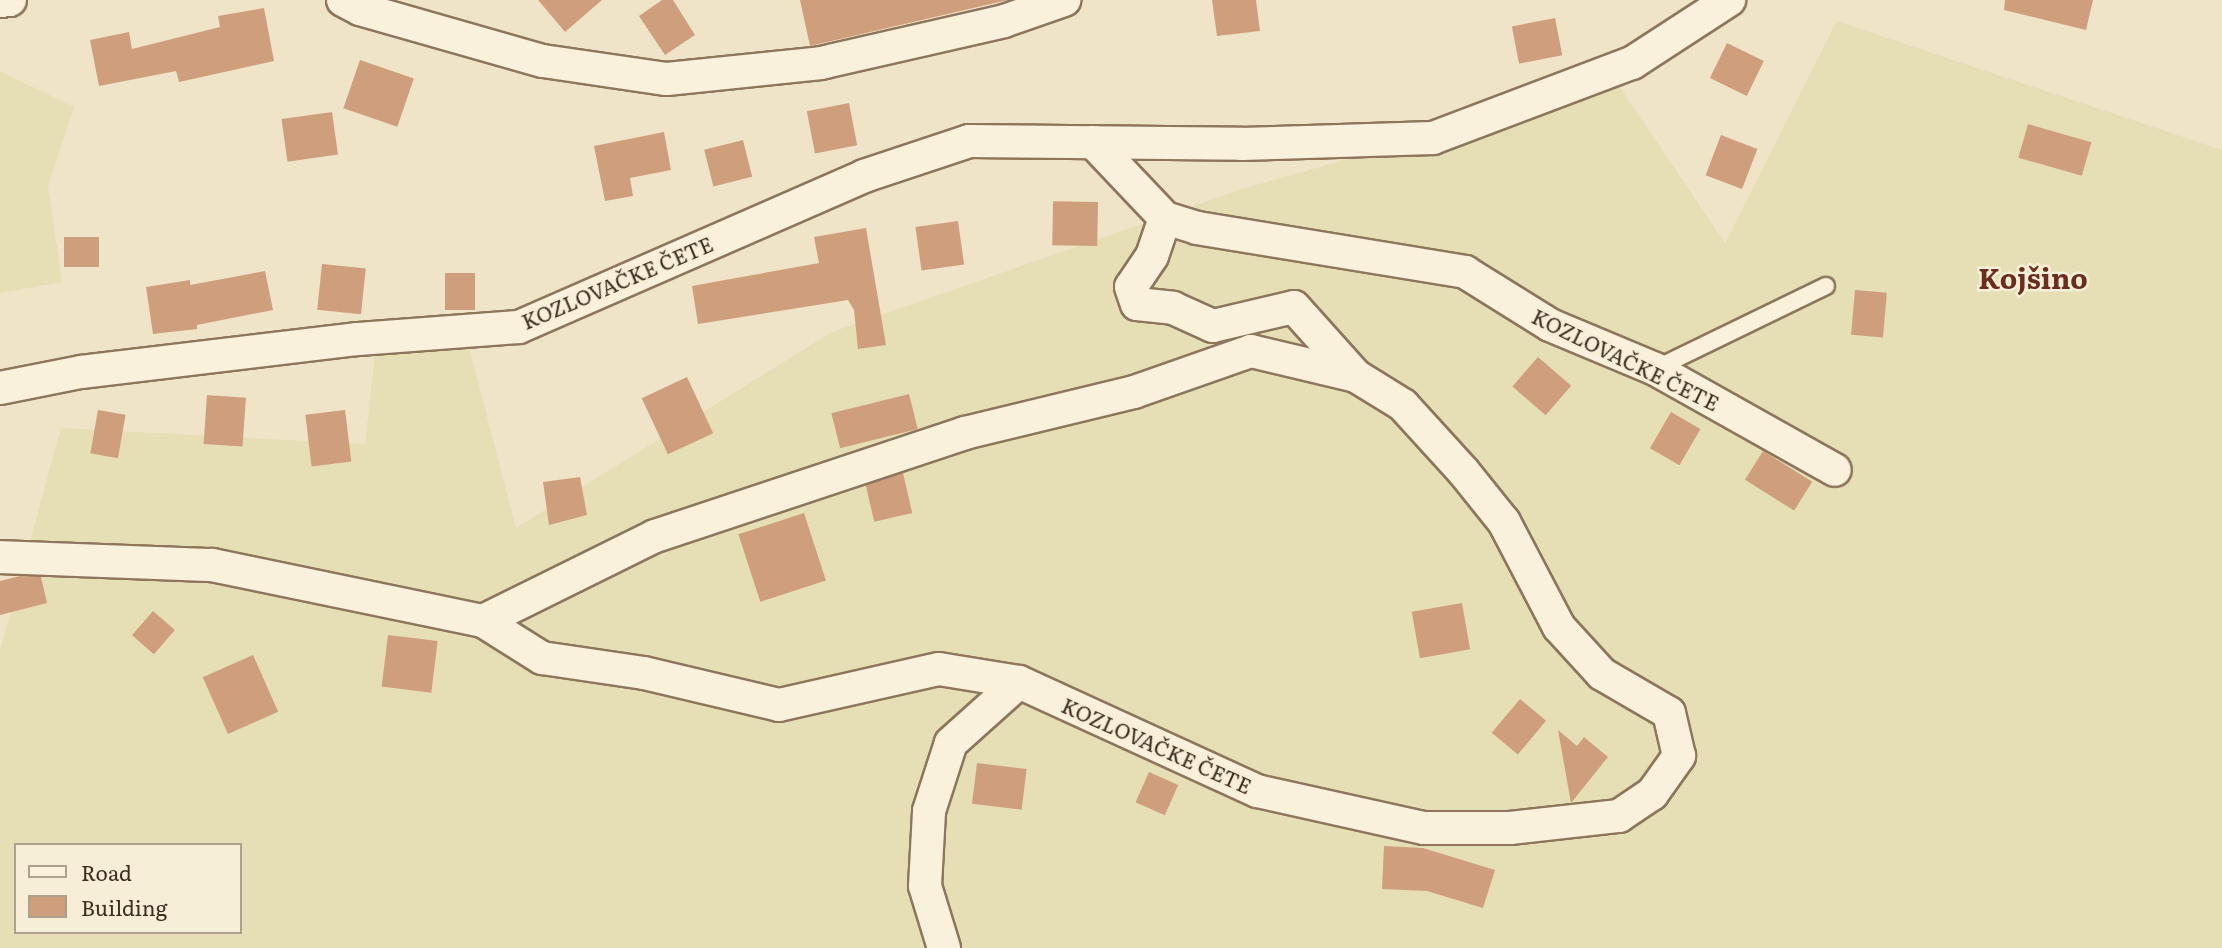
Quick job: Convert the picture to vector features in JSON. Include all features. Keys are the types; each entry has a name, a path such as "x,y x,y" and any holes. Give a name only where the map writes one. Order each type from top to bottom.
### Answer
{"street":[{"path":"0,1 10,0"},
{"path":"343,0 360,9 543,61 667,79 821,64 1003,21 1064,0"},
{"name":"KOZLOVAČKE ČETE","path":"0,388 81,372 303,346 519,327 864,176 969,141 1433,138 1632,63 1729,0"},
{"name":"KOZLOVAČKE ČETE","path":"1093,142 1165,218 1197,228 1465,272 1550,325 1655,369 1835,470"},
{"name":"KOZLOVAČKE ČETE","path":"0,556 212,565 483,621 542,658 645,673 779,705 939,669 1019,682 1257,791 1424,828 1573,824 1619,816 1652,794 1679,756 1669,713 1602,674 1559,627 1504,522 1463,471 1403,405 1356,376 1294,307 1213,326 1173,308 1137,304 1131,287 1152,256 1165,218"},
{"name":"KOZLOVAČKE ČETE","path":"483,621 655,536 965,433 1133,392 1251,351 1356,376"},
{"path":"944,948 925,886 929,811 951,743 1019,682"}],"lane":[{"path":"1655,369 1826,286"}],"shaded area":[{"path":"1837,21 2222,150 2222,948 0,948 0,651 61,428 365,444 378,326 463,324 516,528 832,332 1242,189 1617,83 1725,243"},
{"path":"0,71 74,107 48,186 62,282 0,293"}],"building":[{"path":"538,0 602,0 565,32"},
{"path":"662,0 673,0 695,35 665,55 639,16"},
{"path":"800,0 1008,0 810,46"},
{"path":"1212,0 1256,0 1260,31 1217,36"},
{"path":"2005,0 2093,0 2086,30 2004,10"},
{"path":"264,8 274,61 179,82 176,71 99,86 90,40 129,32 132,49 220,27 218,16"},
{"path":"1555,18 1562,55 1519,64 1512,26"},
{"path":"1727,43 1764,61 1747,96 1710,78"},
{"path":"360,60 414,79 397,127 343,108"},
{"path":"849,103 857,145 815,153 807,111"},
{"path":"332,112 338,155 287,162 281,119"},
{"path":"2028,124 2091,142 2082,176 2018,158"},
{"path":"664,132 671,170 630,178 633,196 605,201 594,146"},
{"path":"1721,135 1757,149 1742,189 1706,175"},
{"path":"743,140 752,177 713,187 704,150"},
{"path":"1053,201 1098,202 1097,246 1052,245"},
{"path":"958,221 964,265 922,271 915,227"},
{"path":"866,228 886,345 858,349 854,310 848,300 698,324 692,286 819,263 814,237"},
{"path":"64,237 99,237 99,267 64,267"},
{"path":"322,264 366,269 361,314 317,310"},
{"path":"265,271 273,310 197,325 197,329 153,334 146,287 190,280 190,285"},
{"path":"445,273 475,273 475,310 445,310"},
{"path":"1855,290 1887,293 1883,338 1851,335"},
{"path":"1538,357 1571,386 1546,415 1512,386"},
{"path":"687,377 713,433 668,454 642,398"},
{"path":"909,394 918,429 840,448 831,413"},
{"path":"207,395 246,398 242,447 204,444"},
{"path":"98,410 126,415 118,458 90,453"},
{"path":"345,410 351,462 312,466 305,415"},
{"path":"1671,412 1700,429 1679,465 1650,448"},
{"path":"1763,451 1812,482 1794,511 1745,480"},
{"path":"903,473 912,513 874,522 865,482"},
{"path":"580,477 587,515 549,525 543,482"},
{"path":"804,513 826,581 760,602 738,534"},
{"path":"20,576 41,577 47,603 0,615 0,581"},
{"path":"1462,603 1470,649 1420,658 1412,612"},
{"path":"153,611 175,630 154,654 132,635"},
{"path":"388,635 438,641 431,693 382,687"},
{"path":"253,655 278,712 228,734 203,677"},
{"path":"1520,699 1546,721 1518,755 1492,733"},
{"path":"1558,730 1577,746 1584,737 1608,757 1571,803"},
{"path":"977,763 1027,769 1022,810 972,804"},
{"path":"1149,772 1178,785 1165,815 1136,802"},
{"path":"1384,846 1423,848 1495,870 1483,908 1427,891 1382,889"}],"district":[{"name":"Kojšino","path":"2033,277"}]}
